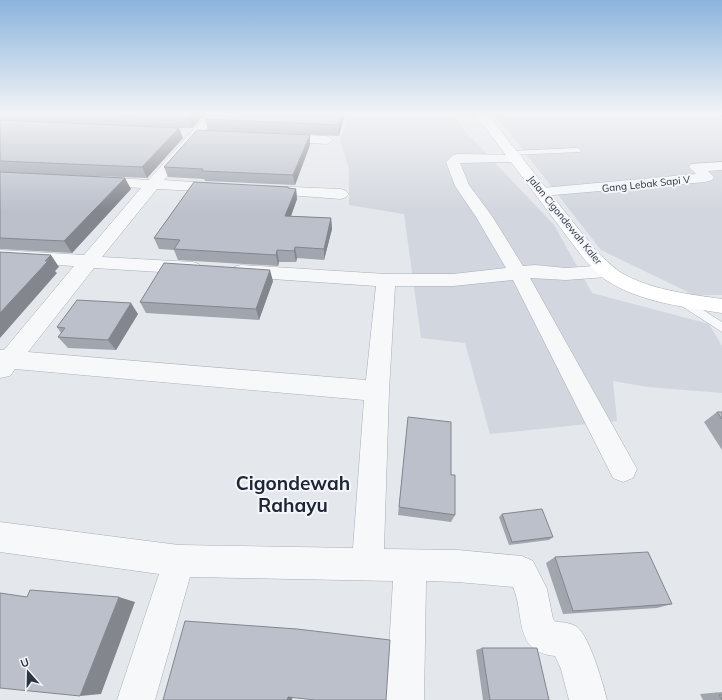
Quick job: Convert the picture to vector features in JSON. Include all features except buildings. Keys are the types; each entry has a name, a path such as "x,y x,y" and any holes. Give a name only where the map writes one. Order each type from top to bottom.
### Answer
{"main road":[{"name":"Jalan Cigondewah Kaler","path":"505,146 590,254 607,271 623,280 682,300 722,306"}],"street":[{"path":"3,363 185,146"},
{"path":"513,156 458,158 453,162 462,186 484,216 519,274 623,469"},
{"name":"Gang Lebak Sapi V","path":"542,192 705,178 707,177 706,174 696,167 722,166"},
{"path":"84,181 233,189"},
{"path":"256,190 341,194"},
{"path":"0,256 386,280 453,280 545,271 566,274 607,271"},
{"path":"368,564 377,391 386,280"},
{"path":"3,363 377,391"},
{"path":"0,537 179,561 458,566 522,572 532,590 536,624 548,638 565,640 583,675 588,700"},
{"path":"136,700 179,561"},
{"path":"405,700 410,565"}],"lane":[{"path":"513,156 576,150"},
{"path":"682,300 722,328"}],"shaded area":[{"path":"342,146 479,146 554,225 592,293 709,324 722,346 722,393 648,387 613,381 617,421 490,434 465,343 421,338 404,214 349,205 349,168"},
{"path":"519,146 722,146 722,295 694,295 601,250"}],"district":[{"name":"Cigondewah Rahayu","path":"293,494"}]}
